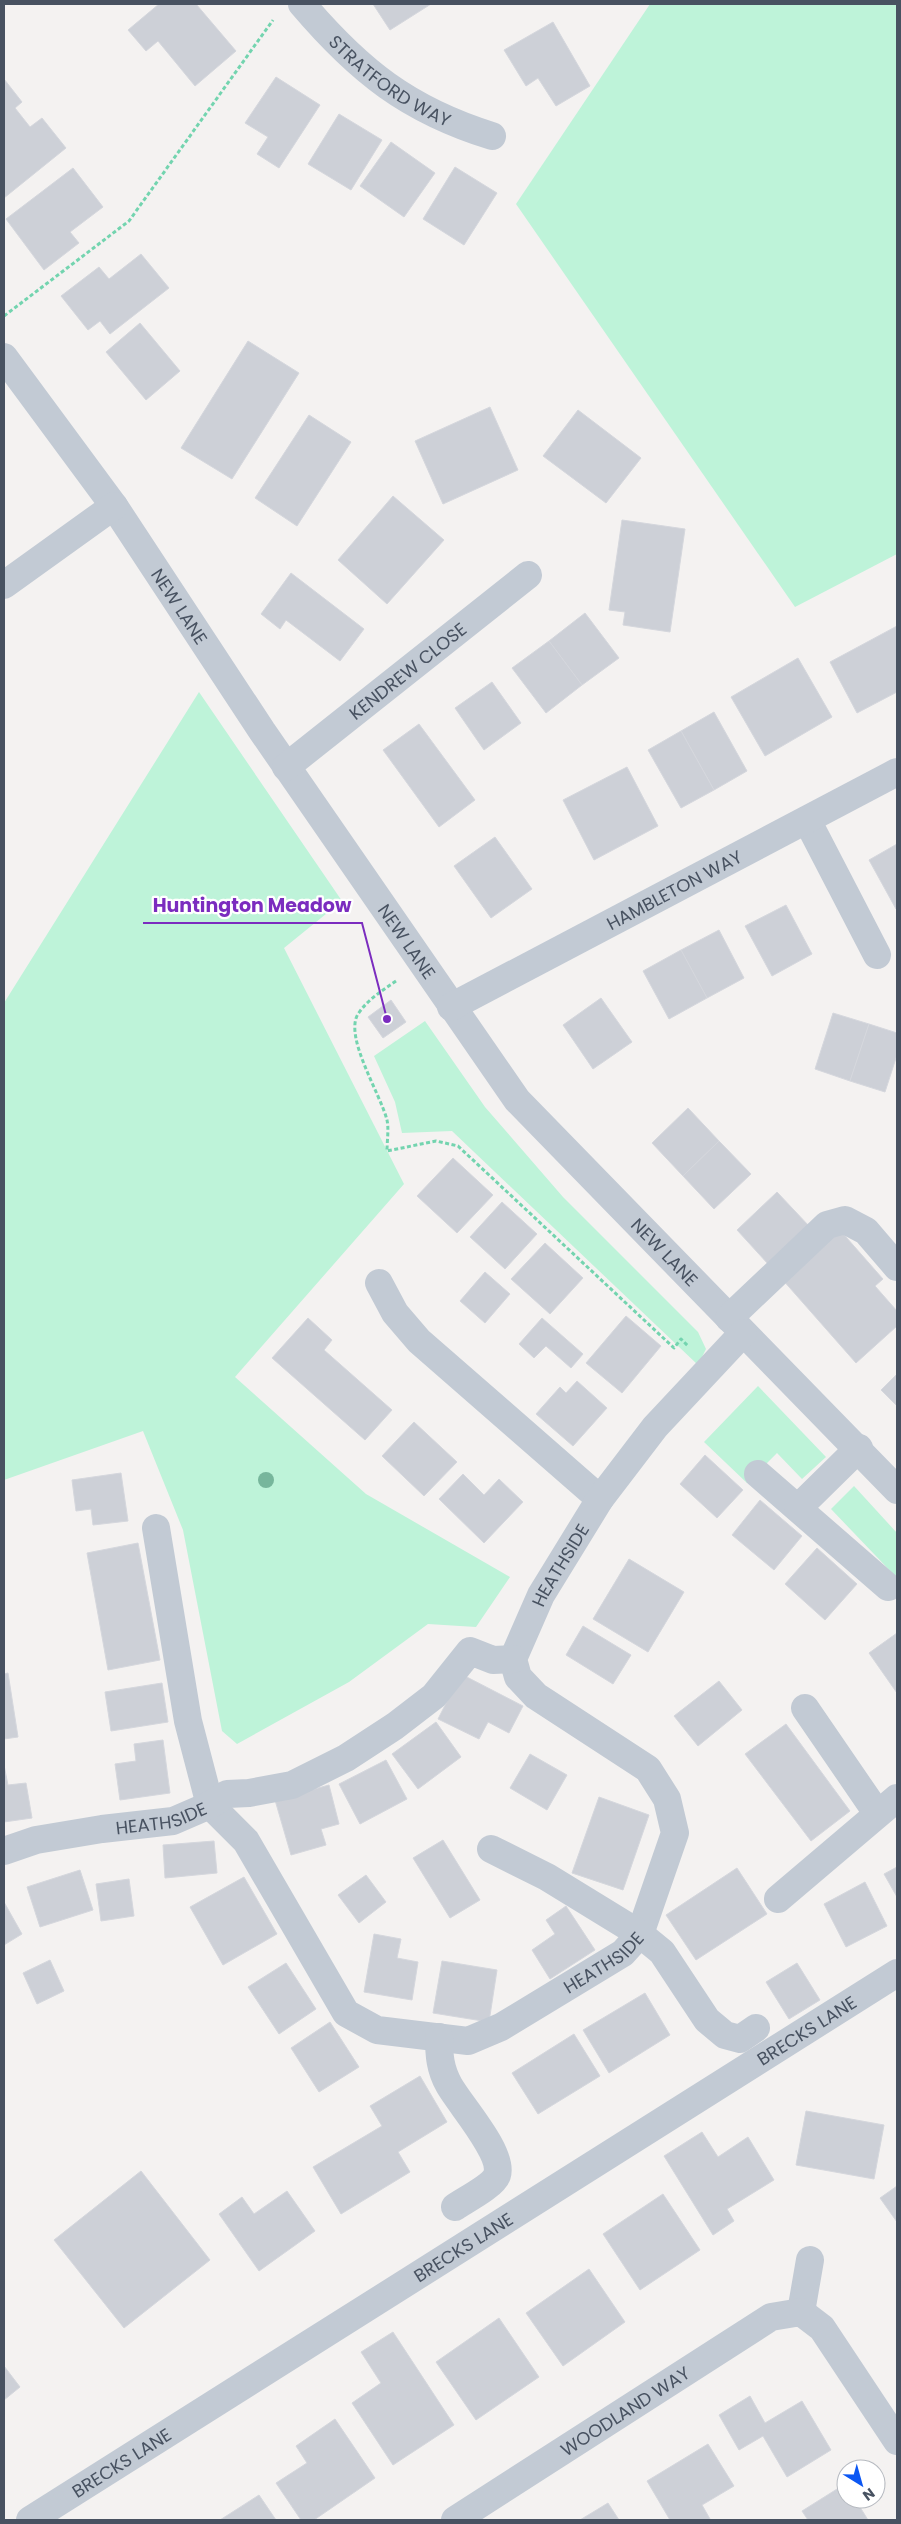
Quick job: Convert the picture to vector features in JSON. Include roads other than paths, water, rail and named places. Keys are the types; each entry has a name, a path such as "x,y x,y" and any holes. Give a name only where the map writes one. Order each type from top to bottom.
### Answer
{"street":[{"name":"STRATFORD WAY","path":"302,4 348,53 385,86 430,113 492,136"},
{"name":"NEW LANE","path":"4,357 36,397 114,506 286,767 517,1100 736,1325 859,1448 897,1490"},
{"path":"4,585 114,506"},
{"name":"KENDREW CLOSE","path":"286,767 528,575"},
{"name":"HAMBLETON WAY","path":"451,1007 897,772"},
{"path":"807,820 877,955"},
{"name":"HEATHSIDE","path":"4,1851 36,1840 102,1829 173,1821 210,1805 246,1842 346,2013 377,2030 468,2040 501,2028 623,1953 640,1934 675,1834 668,1799 648,1769 536,1696 518,1677 513,1659 541,1595 600,1499 655,1427 712,1366 736,1325 827,1225 845,1220 866,1231 897,1267"},
{"path":"379,1284 395,1313 419,1341 600,1499"},
{"path":"798,1508 859,1448"},
{"path":"758,1474 888,1587"},
{"path":"156,1528 188,1721 210,1805 228,1794 249,1793 292,1785 346,1758 396,1726 434,1696 470,1651 493,1660 513,1659"},
{"path":"778,1900 887,1806 805,1708"},
{"path":"491,1849 547,1877 640,1934 662,1952 707,2020 725,2035 740,2039 756,2028"},
{"name":"BRECKS LANE","path":"30,2520 897,1973"},
{"path":"439,2037 438,2060 448,2084 495,2154 497,2174 492,2182 455,2207"},
{"path":"810,2260 801,2312 822,2328 897,2441"},
{"name":"WOODLAND WAY","path":"460,2519 771,2316 801,2312"}],"place":[{"name":"Huntington Meadow","path":"387,1019"}]}
